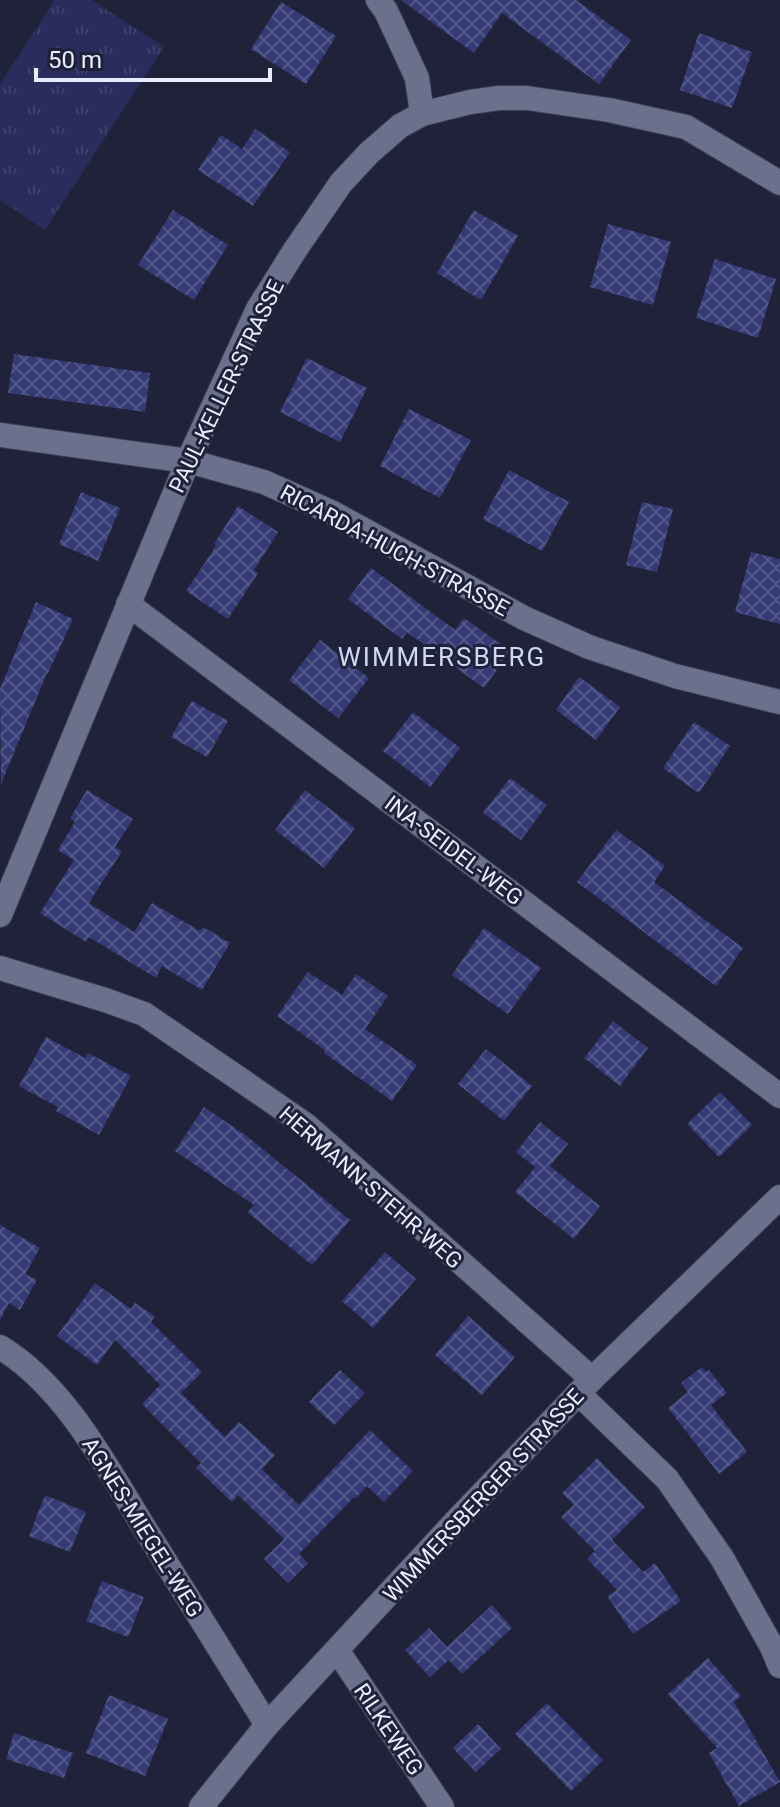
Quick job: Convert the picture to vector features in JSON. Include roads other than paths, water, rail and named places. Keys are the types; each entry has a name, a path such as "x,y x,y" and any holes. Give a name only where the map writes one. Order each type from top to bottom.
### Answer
{"street":[{"path":"378,0 417,78 422,114"},
{"name":"PAUL-KELLER-STRASSE","path":"0,915 188,461 258,309 341,183 360,163 400,126 422,114 470,102 527,98 609,110 686,127 780,183"},
{"name":"RICARDA-HUCH-STRASSE","path":"0,435 188,461 264,482 333,513 524,618 589,647 675,676 780,702"},
{"name":"INA-SEIDEL-WEG","path":"128,604 780,1096"},
{"name":"HERMANN-STEHR-WEG","path":"0,968 144,1014 306,1125 585,1386 667,1479 722,1558 780,1666"},
{"name":"WIMMERSBERGER STRASSE","path":"201,1807 267,1725 585,1386 780,1197"},
{"name":"AGNES-MIEGEL-WEG","path":"0,1347 20,1359 45,1382 87,1437 267,1725"},
{"name":"RILKEWEG","path":"337,1650 442,1807"}],"district":[{"name":"WIMMERSBERG","path":"442,657"}]}
